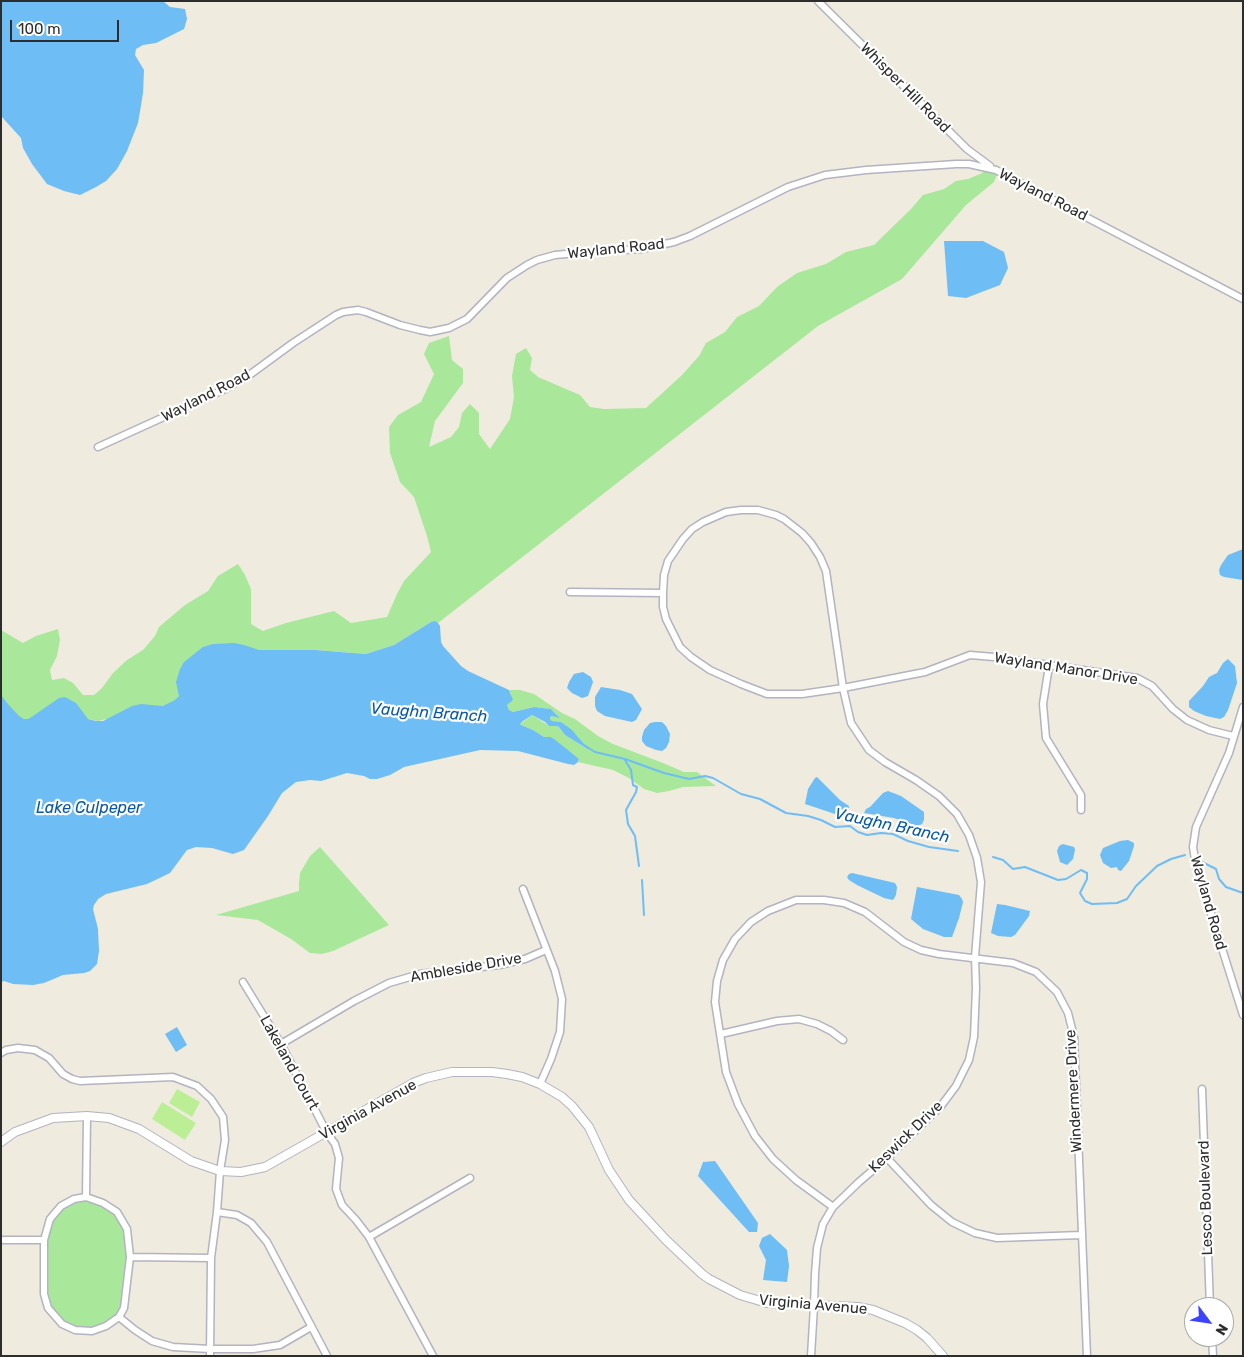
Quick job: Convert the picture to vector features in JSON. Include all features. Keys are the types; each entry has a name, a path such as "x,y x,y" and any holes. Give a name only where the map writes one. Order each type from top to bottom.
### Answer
{"street":[{"name":"Whisper Hill Road","path":"818,1 967,149 996,170"},
{"name":"Wayland Road","path":"98,447 223,390 248,376 343,312 358,310 400,325 420,330 440,331 467,319 507,278 537,260 555,255 640,250 674,242 690,236 788,187 825,175 866,170 956,164 969,164 996,170 1243,299"},
{"name":"Keswick Drive","path":"663,593 664,575 668,561 675,549 692,529 726,512 758,510 784,519 802,533 820,557 826,571 850,723 869,750 939,796 957,814 969,835 977,858 981,882 975,957 974,1037 969,1060 956,1086 941,1106 833,1207 823,1224 817,1248 811,1356"},
{"path":"570,592 663,593"},
{"name":"Wayland Manor Drive","path":"663,593 663,607 666,619 680,647 691,658 710,670 767,694 802,694 843,688 926,672 970,655 994,657 1137,678 1152,686 1173,709 1187,720 1208,730 1233,736"},
{"path":"1049,666 1043,704 1046,738 1081,795 1081,810"},
{"name":"Wayland Road","path":"1243,707 1229,753 1196,827 1193,847 1196,866 1243,1015"},
{"path":"523,889 555,971 562,999 560,1032 540,1084"},
{"name":"Windermere Drive","path":"833,1207 796,1180 772,1159 755,1136 738,1104 726,1072 715,1002 717,980 723,960 735,939 751,922 768,911 796,900 824,900 844,903 864,912 904,942 921,950 939,954 1013,962 1036,972 1057,992 1068,1013 1074,1037 1087,1356"},
{"name":"Ambleside Drive","path":"281,1044 354,1001 389,983 420,974 499,966 525,959 546,950"},
{"name":"Lakeland Court","path":"243,982 281,1044 327,1133 335,1144 339,1158 336,1189 342,1206 369,1237 433,1356"},
{"path":"721,1034 777,1021 799,1019 832,1031 843,1040"},
{"path":"1,1053 18,1048 39,1051 49,1058 63,1074 75,1080 173,1077 197,1086 211,1099 223,1117 225,1140 211,1258 210,1352"},
{"name":"Virginia Avenue","path":"1,1142 15,1132 53,1118 87,1116 109,1118 139,1129 191,1162 220,1171 241,1172 265,1167 413,1083 426,1078 442,1074 466,1072 492,1072 522,1077 540,1084 562,1097 581,1116 589,1127 618,1186 666,1240 702,1274 724,1288 757,1301 814,1306 858,1307 887,1315 917,1330 944,1356"},
{"name":"Lesco Boulevard","path":"1202,1089 1210,1297"},
{"path":"86,1197 87,1116"},
{"path":"887,1158 931,1205 952,1222 975,1233 997,1238 1081,1235"},
{"path":"369,1237 470,1178"},
{"path":"86,1197 103,1203 117,1212 127,1230 130,1257 124,1308 119,1317 106,1326 92,1331 75,1330 62,1324 48,1308 44,1294 44,1240 50,1219 61,1206 74,1199 86,1197"},
{"path":"217,1212 237,1216 251,1223 267,1242 327,1356"},
{"path":"1,1240 44,1240"},
{"path":"130,1257 211,1258"},
{"path":"119,1317 152,1341 173,1347 210,1352 280,1345 311,1327"}],"green space":[{"path":"987,170 994,171 997,174 994,182 966,205 902,279 818,326 438,623 431,622 394,645 366,654 315,650 259,650 180,693 179,699 165,706 98,721 83,718 29,720 16,717 1,697 1,630 23,643 36,636 58,629 60,640 57,656 50,670 52,680 64,678 73,683 83,695 94,695 127,660 143,650 155,636 159,627 185,605 208,591 218,576 238,564 251,589 251,624 263,631 334,611 351,623 387,617 404,581 431,552 414,497 400,482 390,453 389,427 398,415 421,402 434,374 424,354 429,343 449,336 452,360 463,369 463,383 435,421 429,447 451,437 459,427 462,413 470,404 479,413 479,434 490,449 510,419 514,397 512,376 516,354 526,348 532,358 530,370 538,377 580,395 590,407 604,409 646,408 682,375 699,356 706,343 725,332 737,317 759,306 777,287 797,273 826,264 846,252 874,245 923,195 944,189 956,181 968,179"},
{"path":"509,690 520,690 534,694 613,744 684,772 697,772 716,786 683,787 657,793 644,789 629,778 613,770 578,762 579,759 551,737 544,737 520,724 532,715 549,726 559,727 565,735 587,749 577,736 561,722 549,719 552,716 559,717 551,709 534,707 513,712 509,710 507,705 511,694"},
{"path":"320,847 389,925 333,951 322,954 310,953 291,939 258,920 216,915 299,891 300,873 310,856"},
{"path":"177,1089 200,1102 192,1117 169,1103"},
{"path":"162,1102 196,1123 185,1140 152,1119"},
{"path":"86,1197 117,1212 127,1229 130,1257 124,1308 119,1317 97,1329 75,1330 48,1308 44,1294 44,1240 50,1219 61,1206"}],"water":[{"path":"1,1 163,1 170,7 185,9 187,19 184,29 156,43 143,45 136,49 135,55 144,70 143,93 138,123 127,151 117,169 106,181 80,195 47,184 32,164 23,148 21,138 1,116"},
{"path":"944,241 983,241 1004,252 1008,268 1000,285 966,298 948,296"},
{"path":"1243,549 1243,580 1220,575 1221,565 1228,555"},
{"name":"Lake Culpeper","path":"435,621 440,626 443,646 461,666 509,690 513,700 507,705 509,710 513,712 534,707 551,709 560,718 552,716 550,719 561,722 572,730 589,750 565,735 559,727 549,726 532,715 520,724 544,737 551,737 579,759 578,762 574,765 568,764 518,751 480,750 404,767 390,775 377,779 347,773 321,781 296,782 282,793 244,850 233,854 212,848 196,847 187,850 170,873 147,884 106,894 98,899 93,909 98,929 99,951 97,964 90,971 63,975 44,983 33,985 1,982 1,695 19,716 24,719 28,719 59,698 65,697 76,703 88,719 103,721 132,706 141,704 163,706 175,700 179,696 176,682 180,669 184,662 203,647 213,644 234,643 259,650 315,650 366,654 394,645"},
{"path":"1228,659 1235,666 1237,683 1224,717 1220,719 1194,711 1189,707 1189,701 1209,677 1217,673"},
{"path":"583,672 591,677 593,682 588,696 582,698 567,688 574,674"},
{"path":"601,687 632,694 642,709 636,720 632,722 605,716 597,711 595,697"},
{"path":"662,722 670,734 669,742 662,751 646,746 642,741 644,730 650,723"},
{"path":"817,777 840,800 849,806 848,816 841,816 805,804 808,789"},
{"path":"888,791 901,796 924,812 922,824 917,826 894,818 864,813 883,793"},
{"path":"1128,840 1134,843 1134,846 1129,861 1121,871 1117,867 1111,868 1103,863 1100,855 1103,848"},
{"path":"1063,844 1074,847 1075,850 1073,859 1067,865 1060,862 1057,851 1059,846"},
{"path":"852,873 895,883 897,887 896,895 893,900 884,898 857,885 847,877"},
{"path":"917,887 959,895 962,899 959,918 952,937 944,937 923,929 911,919"},
{"path":"997,904 1030,911 1029,916 1015,935 1011,937 998,936 991,933"},
{"path":"177,1027 187,1045 176,1052 165,1034"},
{"path":"715,1161 758,1223 757,1232 749,1232 698,1176 703,1162"},
{"path":"770,1234 787,1250 789,1266 787,1282 763,1280 766,1260 759,1246 762,1238"}],"waterway":[{"name":"Vaughn Branch","path":"584,745 595,752 625,759 664,773 689,779 705,776 713,778 741,794 760,799 786,813 808,816 835,827 850,826 858,832 867,835 893,834 929,847 958,851"},
{"path":"625,760 631,770 633,785 637,787 626,810 628,824 635,836 639,866"},
{"name":"Vaughn Branch","path":"993,857 1003,860 1013,869 1025,867 1058,880 1066,879 1081,870 1087,873 1087,879 1080,893 1085,901 1092,904 1117,903 1127,899 1136,886 1157,866 1185,855"},
{"name":"Vaughn Branch","path":"1202,862 1216,869 1219,879 1226,887 1243,893"},
{"path":"642,880 644,915"}]}
